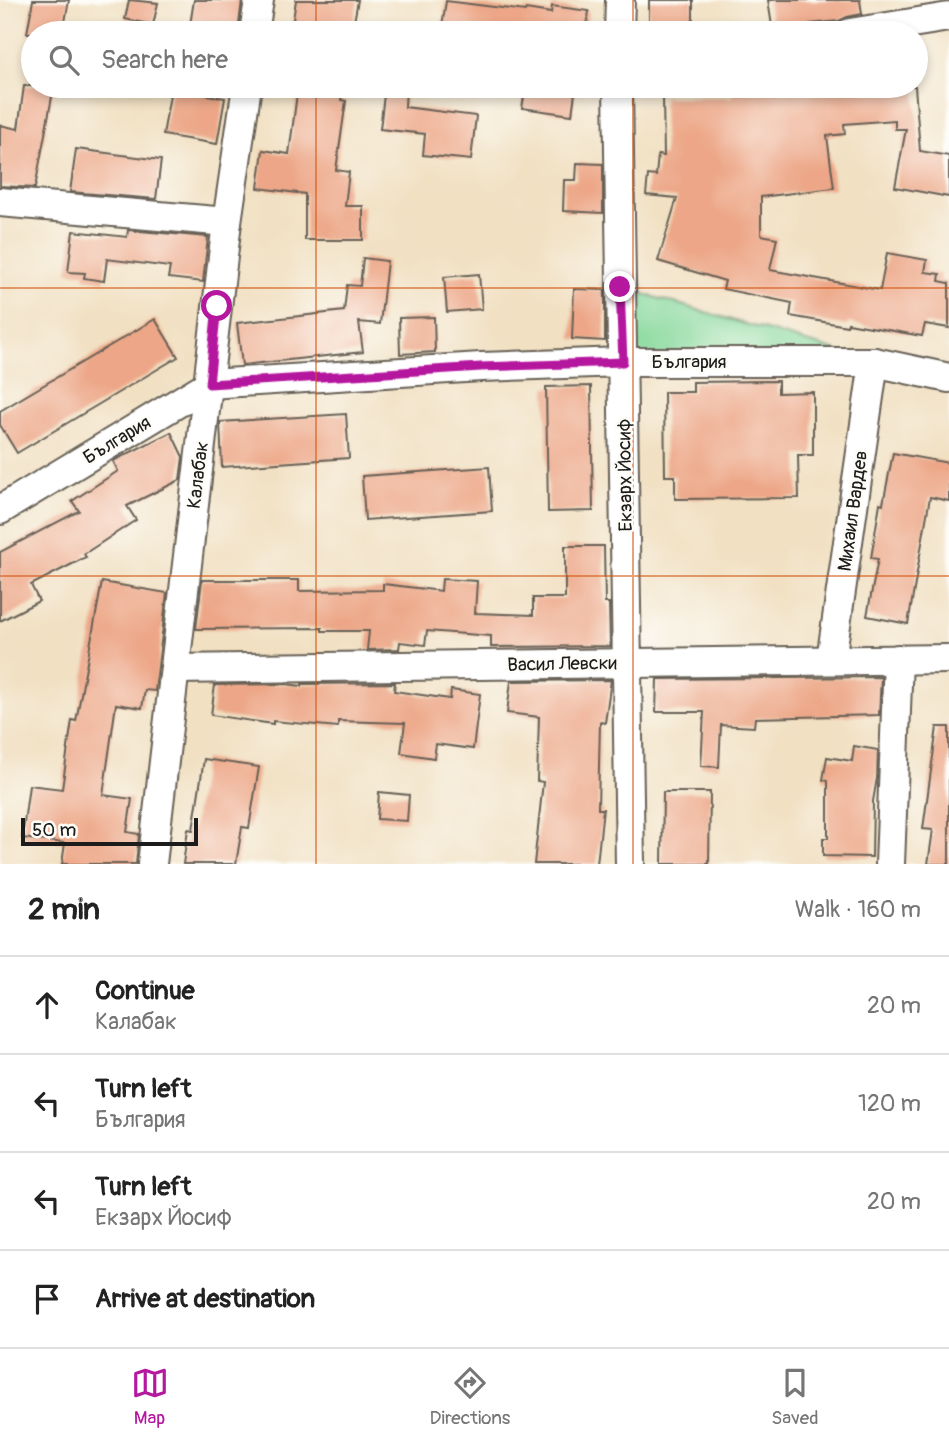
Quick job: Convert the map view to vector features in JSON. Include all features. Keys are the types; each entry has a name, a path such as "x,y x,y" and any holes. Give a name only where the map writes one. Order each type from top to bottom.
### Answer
{"street":[{"path":"256,21 259,0"},
{"path":"619,21 620,0"},
{"path":"924,21 949,17"},
{"name":"Калабак","path":"152,864 227,222 245,98"},
{"name":"Екзарх Йосиф","path":"618,98 630,864"},
{"path":"0,202 227,222"},
{"name":"България","path":"0,510 209,384 481,367 623,362 874,362 949,378"},
{"name":"Михаил Вардев","path":"831,660 874,362"},
{"path":"890,864 898,659"},
{"name":"Васил Левски","path":"176,669 949,659"}],"green space":[{"path":"620,287 874,362 623,362"}],"building":[{"path":"33,0 69,0 65,21 29,21"},
{"path":"129,0 158,3 154,21 125,19"},
{"path":"194,0 242,0 239,21 191,21"},
{"path":"296,0 358,0 354,21 293,21"},
{"path":"649,0 693,0 693,21 649,21"},
{"path":"768,0 860,0 862,14 839,21 771,21"},
{"path":"446,1 551,13 552,6 589,11 588,21 443,21"},
{"path":"22,98 52,98 35,188 0,186 0,125 18,129"},
{"path":"169,98 225,98 217,144 163,135"},
{"path":"296,98 341,98 346,101 336,170 349,172 345,206 363,206 363,240 305,240 305,194 258,188 263,150 289,154"},
{"path":"384,98 405,98 405,107 476,116 471,160 423,155 425,134 380,129"},
{"path":"524,98 574,98 572,115 522,108"},
{"path":"663,98 916,98 920,151 949,156 949,197 895,187 906,129 895,129 895,120 844,124 845,134 827,136 834,188 761,197 761,235 777,238 770,270 880,290 887,253 927,260 925,272 940,274 939,281 949,283 949,328 925,324 922,336 790,316 792,303 723,289 725,281 658,261 677,198 646,195 648,175 656,176 658,155 664,156"},
{"path":"76,149 161,160 156,199 70,192"},
{"path":"577,163 603,164 603,213 563,211 564,180 576,180"},
{"path":"128,230 208,237 203,282 168,278 170,267 107,259 104,281 84,278 85,273 68,272 73,231 127,237"},
{"path":"363,258 387,261 380,324 359,322 363,352 242,365 237,323 344,311 347,285 360,286"},
{"path":"479,274 482,309 447,312 444,277"},
{"path":"574,289 605,290 605,341 572,339"},
{"path":"434,317 435,352 400,354 399,318"},
{"path":"155,319 178,357 17,453 0,425 0,411"},
{"path":"778,381 778,393 813,392 813,455 798,455 799,498 675,499 675,476 665,476 664,392 693,392 693,382"},
{"path":"591,386 593,511 548,512 546,387"},
{"path":"346,414 349,458 222,467 220,422"},
{"path":"171,432 183,457 180,480 127,506 136,520 84,554 86,557 31,585 39,601 0,621 0,552 79,511 72,501 118,471 113,461"},
{"path":"893,453 949,463 949,501 930,497 908,624 867,616 878,559 871,558 880,503 883,504"},
{"path":"489,467 492,511 365,520 362,476"},
{"path":"565,546 604,546 605,603 609,603 610,646 491,647 491,636 427,631 425,645 400,642 399,649 367,650 369,631 322,631 322,628 196,629 202,580 299,580 299,591 383,590 383,584 441,591 442,579 477,581 475,613 533,615 533,598 565,598"},
{"path":"102,582 167,593 155,691 145,690 142,708 116,704 103,795 132,799 127,832 139,834 136,864 62,864 65,843 22,838 29,785 62,789 72,720 76,721"},
{"path":"881,677 879,715 755,718 754,727 721,725 719,767 701,766 704,712 656,712 657,679"},
{"path":"611,680 605,723 600,722 598,809 603,809 597,864 534,864 543,782 537,781 539,717 507,713 511,681"},
{"path":"395,683 394,691 450,699 451,690 480,694 473,749 436,744 434,758 401,753 405,723 338,721 338,727 273,721 273,724 211,715 215,685"},
{"path":"937,727 949,727 949,864 928,864 933,830 923,829"},
{"path":"854,746 878,750 873,801 872,857 823,856 823,838 828,838 828,781 823,780 827,757 852,761"},
{"path":"204,759 259,767 249,828 242,827 236,864 183,864 188,829 193,830"},
{"path":"379,792 409,795 407,821 377,819"},
{"path":"663,792 710,792 709,864 662,864"}],"route":[{"path":"217,306 209,384 481,367 623,362 620,287"}]}
